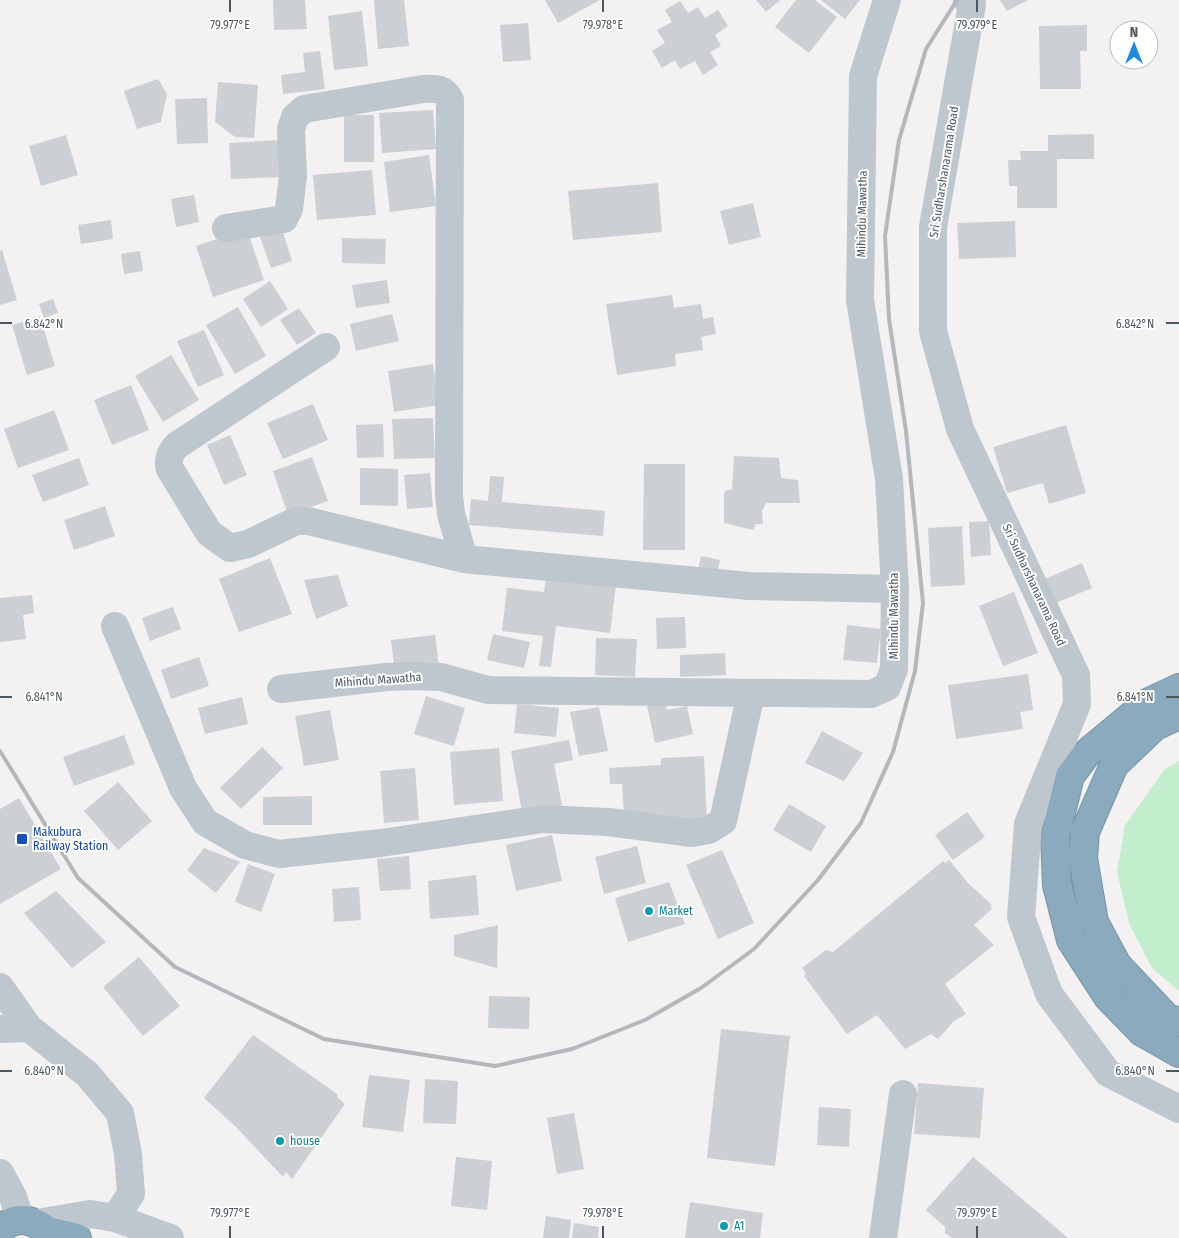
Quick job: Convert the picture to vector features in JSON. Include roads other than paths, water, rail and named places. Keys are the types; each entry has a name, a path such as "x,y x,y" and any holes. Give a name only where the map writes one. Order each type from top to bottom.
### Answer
{"highway":[{"path":"1179,688 1147,703 1088,752 1070,776 1056,837 1056,885 1071,940 1108,997 1142,1032 1179,1053"},
{"path":"1179,715 1155,726 1114,765 1085,832 1084,858 1094,922 1117,965 1167,1018 1179,1022"},
{"path":"19,1220 77,1238"}],"street":[{"name":"Mihindu Mawatha","path":"281,688 386,676 441,676 488,690 870,694 887,687 894,670 895,589 889,479 860,300 864,76 887,0"},
{"name":"Sri Sudharshanarama Road","path":"967,0 972,4 932,227 932,331 960,429 1076,675 1078,704 1028,824 1022,917 1049,994 1108,1073 1178,1108"},
{"path":"226,228 284,219 289,209 293,176 291,129 295,117 304,109 423,89 437,88 447,95 450,100 449,494 451,514 464,559"},
{"path":"326,347 176,446 171,452 168,460 170,469 209,533 224,545 235,547 296,522 308,522 464,559 749,586 895,589"},
{"path":"115,626 183,788 205,822 245,845 279,854 381,843 543,819 608,822 692,833 709,830 723,821 751,693"},
{"path":"0,987 29,1028 87,1074 120,1113 128,1154 131,1194 115,1218"},
{"path":"0,1029 29,1028"},
{"path":"883,1238 903,1094"},
{"path":"0,1172 19,1220 90,1214 115,1218 170,1238"}],"railway":[{"path":"0,751 78,878 175,967 324,1039 495,1066 572,1049 645,1020 701,988 754,949 818,880 861,823 893,752 915,671 923,603 906,431 889,319 885,236 899,140 926,49 957,0"}],"place":[{"name":"Makubura Railway Station","path":"22,839"},
{"name":"Market","path":"649,911"},
{"name":"house","path":"280,1141"},
{"name":"A1","path":"724,1226"}]}
